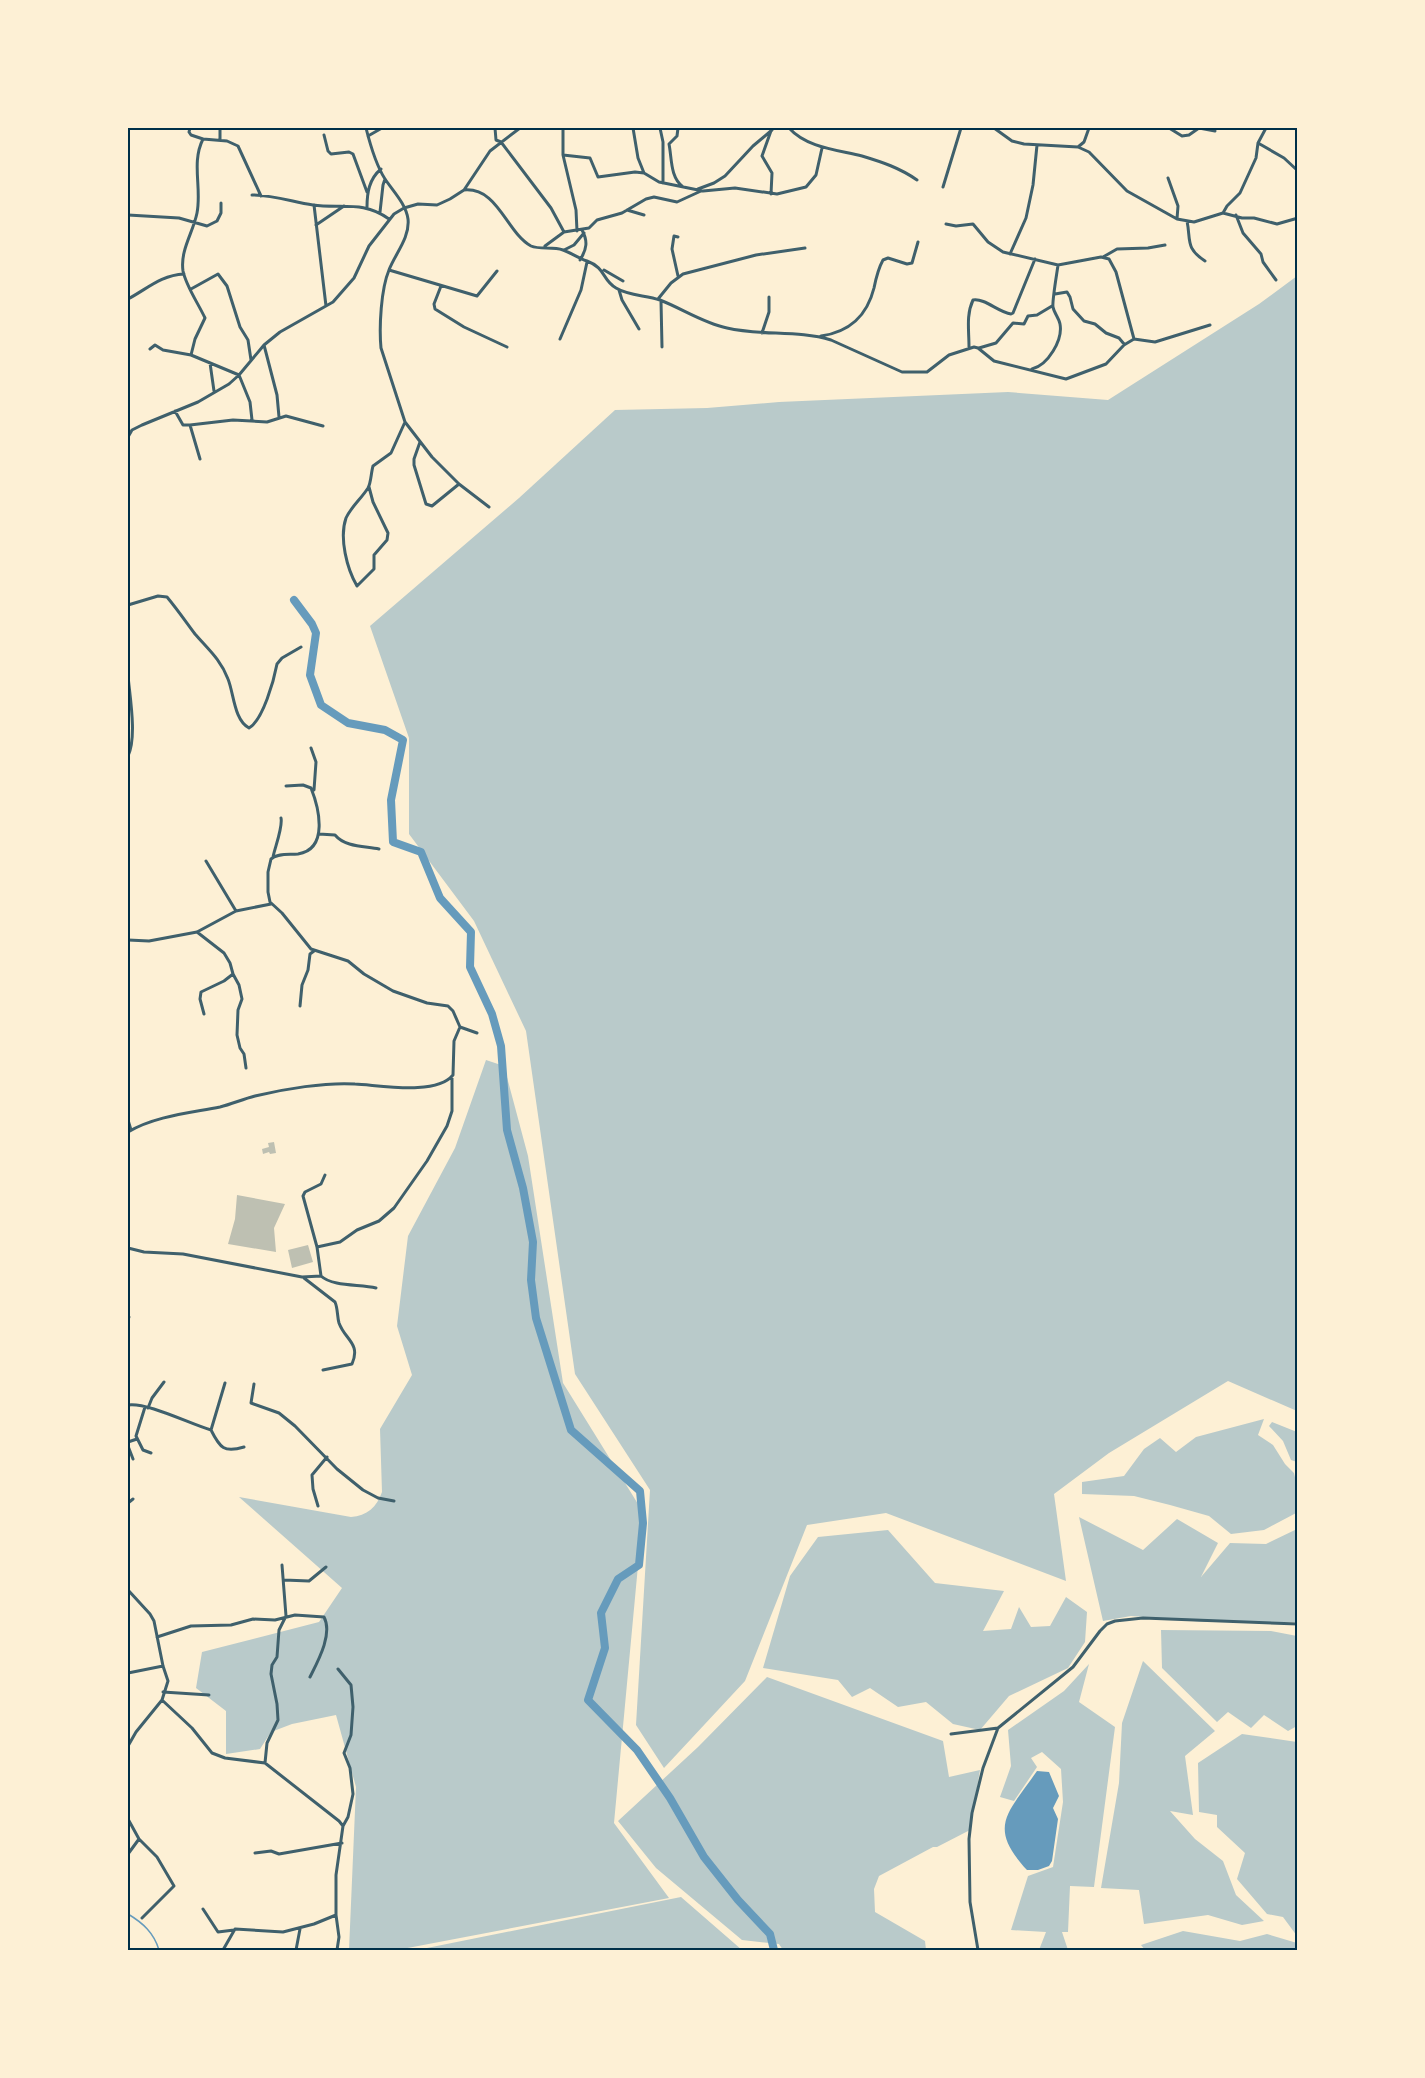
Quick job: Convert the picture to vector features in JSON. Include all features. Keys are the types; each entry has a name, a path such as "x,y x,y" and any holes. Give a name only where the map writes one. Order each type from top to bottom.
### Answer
{"street":[{"path":"190,128 191,135 238,146 261,196"},
{"path":"220,128 220,140"},
{"path":"366,128 385,179 392,186 408,217 407,233 385,282 380,337 381,348 405,422 420,442 459,484 489,507"},
{"path":"368,136 382,128"},
{"path":"495,128 495,139 501,142 551,208 564,232"},
{"path":"128,437 132,430 198,402 239,375 264,345 294,322 326,306 345,290 354,278 369,246 398,210 418,204 436,205 464,190 490,151 520,128"},
{"path":"563,128 563,155 576,210 577,231"},
{"path":"633,128 638,158 644,173"},
{"path":"660,128 663,142 663,183"},
{"path":"678,128 677,136 669,144 670,155 678,183 684,188"},
{"path":"789,128 822,148 880,162 906,172 917,180"},
{"path":"943,187 961,128"},
{"path":"994,128 1012,141 1024,144 1078,147 1094,156 1127,191 1177,219 1194,222 1223,213 1277,224 1298,218"},
{"path":"1078,147 1086,139 1089,128"},
{"path":"1169,128 1182,136 1189,135 1199,128 1215,130"},
{"path":"1223,213 1240,194 1258,154 1258,143 1266,128"},
{"path":"698,189 725,176 772,129"},
{"path":"771,194 772,173 762,156 762,151 772,129"},
{"path":"324,135 331,154 349,152 353,154 367,192 367,207"},
{"path":"191,355 195,339 205,318 184,274 182,254 194,229 197,210 198,154 203,139"},
{"path":"1258,143 1284,158 1298,171"},
{"path":"1010,254 1026,218 1033,185 1037,145"},
{"path":"543,247 564,232 583,231 597,220 612,217 650,198 677,202 703,191 735,188 771,194 806,187 812,182 820,166 822,148"},
{"path":"563,155 590,158 596,175 601,178 635,172 644,173 663,183 703,191"},
{"path":"367,192 376,173 381,169"},
{"path":"1168,178 1178,206 1177,219"},
{"path":"380,212 382,185 385,179"},
{"path":"464,190 473,189 492,201 526,242 534,247 564,250 623,281"},
{"path":"252,195 314,205 367,207 380,212 389,219"},
{"path":"128,215 172,218 207,226 217,221 221,203"},
{"path":"314,205 326,306"},
{"path":"316,225 346,205"},
{"path":"627,210 644,215"},
{"path":"1236,215 1243,232 1261,254 1263,262 1276,280"},
{"path":"1187,221 1188,243 1205,261"},
{"path":"946,224 956,226 973,224 988,242 1003,252 1059,265 1103,257 1117,249 1165,245"},
{"path":"564,250 574,245 583,231"},
{"path":"580,260 586,247 583,231"},
{"path":"678,237 674,236 672,249 678,276"},
{"path":"819,336 846,330 869,302 883,260 888,258 907,264 912,263 918,242"},
{"path":"662,347 659,300 678,276 756,255 805,249"},
{"path":"1103,257 1109,259 1116,272 1134,339"},
{"path":"969,348 970,332 967,323 973,300 978,299 1002,312 1013,313 1035,259"},
{"path":"560,339 581,290 587,261"},
{"path":"1031,369 1042,366 1049,359 1059,334 1059,321 1053,306 1059,265"},
{"path":"600,267 611,285 619,290 659,300 684,313 723,327 762,333 819,336 842,343 902,372 927,372 949,355 969,348 996,343 1014,323 1023,324 1028,316 1037,315 1053,306"},
{"path":"389,270 477,296 497,271"},
{"path":"128,298 162,278 172,274 184,274"},
{"path":"191,289 213,275 218,274 221,277 227,286 240,327 248,340 251,361"},
{"path":"441,286 434,304 435,309 464,327 507,347"},
{"path":"619,290 622,300 639,329"},
{"path":"1055,294 1064,292 1069,294 1073,309 1084,321 1095,324 1106,333 1119,338 1124,345"},
{"path":"762,333 769,312 769,297"},
{"path":"978,348 994,361 1066,379 1106,364 1124,345 1134,339 1155,342 1210,325"},
{"path":"150,349 155,345 163,350 191,355 239,375 250,402 252,420"},
{"path":"264,345 277,395 279,417"},
{"path":"210,363 214,392"},
{"path":"175,411 183,425 190,426 224,420 267,422 286,416 323,426"},
{"path":"369,487 353,506 346,519 344,531 347,566 357,586 374,569 374,555 387,540 388,533 373,502 369,487 373,466 391,453 405,422"},
{"path":"190,426 200,459"},
{"path":"420,442 414,465 426,504 432,506 459,484"},
{"path":"128,606 158,596 167,597 220,661 229,680 241,719 249,729 260,717 278,664 282,658 301,647"},
{"path":"128,676 131,746 128,756"},
{"path":"311,748 316,766 314,795"},
{"path":"273,857 308,851 314,846 319,834 319,818 311,788 306,785 285,786"},
{"path":"281,818 282,828 276,839 268,872 268,892 272,904 314,951 348,961 364,974 393,991 427,1003 448,1006 453,1011 460,1027 454,1041 452,1112 447,1126 427,1161 394,1208 379,1221 357,1230 340,1242 317,1247"},
{"path":"319,834 335,835 346,844 379,849"},
{"path":"206,861 236,911"},
{"path":"128,940 149,941 197,932 236,911 272,904"},
{"path":"197,932 224,953 238,982 242,996 238,1010 237,1035 240,1048 245,1056 246,1068"},
{"path":"300,1006 302,985 308,970 310,954 314,951"},
{"path":"204,1014 200,993 233,974"},
{"path":"460,1027 477,1033"},
{"path":"128,1120 129,1131 158,1120 224,1106 257,1096 311,1086 338,1083 388,1088 417,1087 444,1082 452,1078"},
{"path":"321,1276 317,1247 303,1194 321,1184 326,1175"},
{"path":"128,1248 144,1252 183,1254 302,1277 321,1276 333,1283 376,1288"},
{"path":"302,1277 335,1302 339,1323 354,1346 355,1355 352,1364 323,1370"},
{"path":"133,1459 128,1444 137,1439 147,1408 164,1382"},
{"path":"211,1430 225,1383"},
{"path":"254,1384 251,1403 279,1413 363,1490 378,1498 394,1501"},
{"path":"128,1405 147,1408 211,1430 222,1448 231,1450 244,1447"},
{"path":"137,1439 143,1450 151,1453"},
{"path":"318,1506 312,1475 327,1457"},
{"path":"128,1503 133,1499"},
{"path":"265,1763 267,1743 278,1720 272,1668 278,1657 279,1630 286,1616 282,1564"},
{"path":"284,1580 309,1581 326,1567"},
{"path":"128,1590 150,1614 168,1681 162,1700 136,1732 128,1746"},
{"path":"157,1637 191,1626 231,1625 253,1619 275,1620 286,1616 306,1614 324,1617 327,1629 310,1677"},
{"path":"978,1950 970,1902 969,1839 972,1813 983,1768 998,1728 1073,1667 1100,1631 1107,1624 1115,1621 1143,1618 1298,1624"},
{"path":"128,1673 163,1666"},
{"path":"337,1950 339,1937 336,1915 336,1875 343,1826 348,1817 353,1794 350,1768 344,1753 351,1735 353,1707 351,1685 338,1669"},
{"path":"163,1692 208,1695"},
{"path":"162,1700 192,1728 212,1753 225,1758 265,1763 343,1826"},
{"path":"951,1734 998,1728"},
{"path":"128,1819 139,1839 157,1857 174,1886 142,1918"},
{"path":"128,1854 139,1839"},
{"path":"255,1853 272,1851 279,1854 342,1843"},
{"path":"203,1909 218,1932 235,1929 274,1933 300,1929 336,1915"},
{"path":"223,1950 235,1929"},
{"path":"296,1950 300,1929"}],"shaded area":[{"path":"1297,276 1297,1411 1228,1381 1109,1453 1054,1494 1066,1581 886,1513 807,1525 745,1681 664,1768 636,1725 650,1490 575,1374 526,1031 474,921 409,834 409,738 370,626 519,498 615,410 707,408 779,402 1008,392 1108,400 1259,304"},
{"path":"486,1060 504,1066 528,1156 563,1383 643,1512 614,1823 669,1898 397,1950 349,1950 356,1787 336,1715 292,1724 271,1732 260,1749 226,1754 226,1711 196,1688 202,1652 319,1622 342,1588 239,1497 351,1517 367,1513 377,1502 382,1492 380,1429 412,1375 397,1326 408,1236 455,1148"},
{"path":"1264,1419 1258,1435 1273,1445 1285,1464 1294,1473 1298,1512 1264,1530 1231,1534 1209,1516 1170,1505 1134,1496 1082,1494 1082,1482 1124,1476 1144,1449 1160,1438 1176,1452 1196,1437"},
{"path":"1272,1422 1297,1432 1297,1462 1291,1460 1283,1441 1269,1426"},
{"path":"1079,1517 1143,1550 1177,1519 1218,1543 1201,1577 1230,1543 1266,1544 1297,1529 1297,1622 1205,1622 1131,1616 1103,1621"},
{"path":"888,1530 935,1583 1004,1591 983,1631 1011,1629 1019,1607 1031,1627 1050,1626 1066,1597 1087,1612 1085,1642 1068,1668 1009,1696 980,1730 953,1724 926,1702 898,1707 870,1688 852,1697 838,1680 763,1668 790,1576 818,1537"},
{"path":"1161,1630 1271,1631 1297,1636 1297,1726 1288,1731 1264,1715 1251,1728 1228,1712 1217,1722 1162,1668"},
{"path":"1143,1661 1215,1731 1185,1756 1193,1815 1170,1811 1195,1839 1223,1861 1236,1895 1264,1921 1242,1925 1208,1915 1144,1924 1139,1890 1101,1888 1119,1783 1122,1723"},
{"path":"1089,1664 1079,1702 1115,1727 1094,1887 1070,1886 1068,1932 1062,1932 1068,1950 1039,1950 1046,1932 1011,1930 1028,1876 1053,1867 1063,1802 1061,1769 1042,1752 1031,1758 1037,1767 1014,1801 1000,1797 1011,1766 1008,1730 1064,1691"},
{"path":"767,1677 943,1741 949,1777 980,1770 970,1830 879,1876 874,1889 875,1912 925,1941 926,1950 783,1950 779,1944 742,1940 656,1868 618,1821 698,1747"},
{"path":"1242,1734 1297,1742 1297,1936 1283,1917 1267,1914 1237,1879 1245,1853 1217,1827 1217,1815 1199,1812 1198,1763"},
{"path":"681,1897 742,1950 417,1950"},
{"path":"1183,1931 1240,1941 1267,1934 1297,1943 1297,1950 1145,1950 1141,1945"}],"water":[{"path":"1037,1771 1049,1772 1059,1796 1053,1808 1058,1819 1052,1861 1049,1866 1038,1870 1027,1870 1007,1842 1006,1819"}],"building":[{"path":"274,1142 276,1153 263,1154 262,1149 269,1147 268,1143"},
{"path":"237,1195 285,1204 274,1228 276,1252 228,1244 235,1219"},
{"path":"308,1245 313,1262 292,1268 288,1250"}],"waterway":[{"path":"294,600 316,633 310,675 321,705 348,723 385,730 403,740 391,800 393,842 421,852 440,898 471,932 470,967 492,1014 501,1046 507,1130 523,1188 533,1242 531,1280 536,1318 571,1430 640,1491 643,1523 639,1565 618,1579 601,1613 605,1648 588,1700 637,1750 670,1798 704,1857 738,1900 770,1934 774,1950"},
{"path":"128,1914 147,1929 159,1950"}]}
